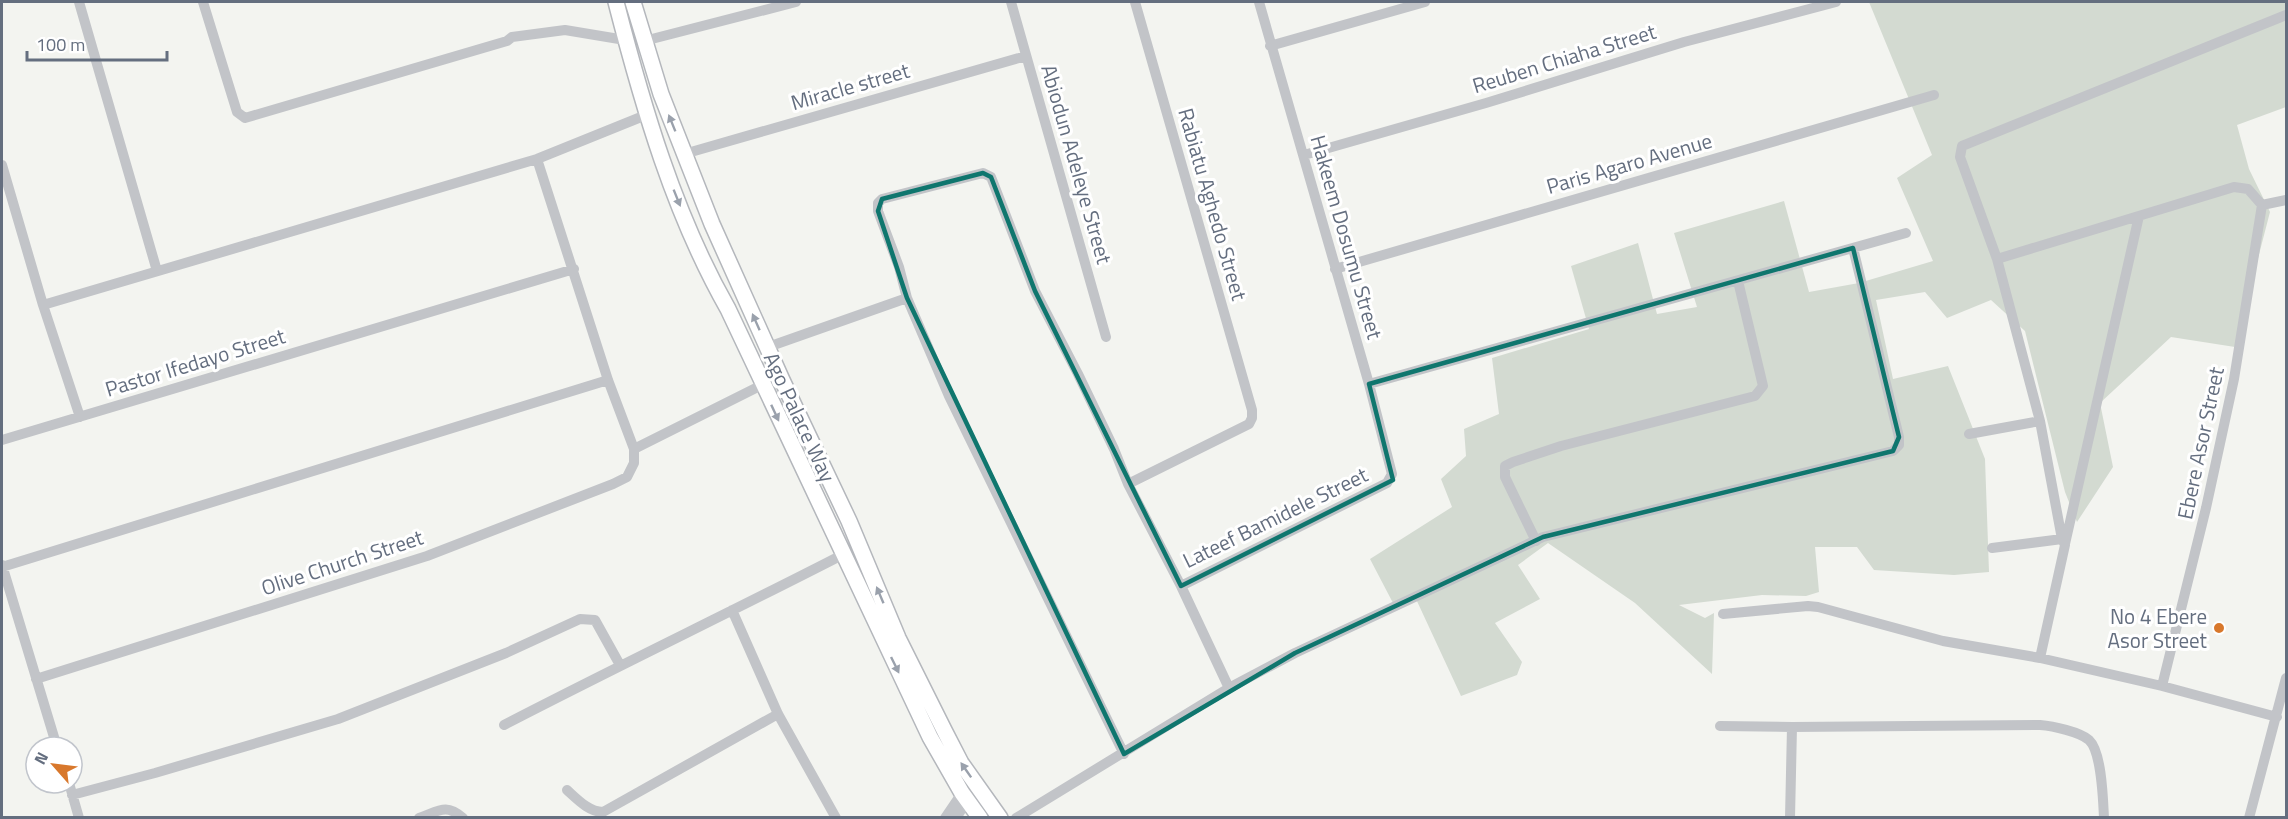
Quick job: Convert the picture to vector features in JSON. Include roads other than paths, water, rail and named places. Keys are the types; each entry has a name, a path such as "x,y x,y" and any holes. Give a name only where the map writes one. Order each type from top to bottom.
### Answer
{"main road":[{"name":"Ago Palace Way","path":"616,2 646,115 704,266 728,309 930,737 964,797 980,818"},
{"name":"Ago Palace Way","path":"633,2 661,94 720,243 849,521 898,638 962,763 1000,818"},
{"path":"696,246 720,243"},
{"path":"704,266 729,261"}],"street":[{"path":"79,2 158,272"},
{"path":"202,2 237,112 244,118 507,41 512,37 565,30 625,40"},
{"path":"644,41 796,2"},
{"name":"Abiodun Adeleye Street","path":"1011,2 1106,338"},
{"name":"Rabiatu Aghedo Street","path":"1128,484 1249,424 1252,417 1249,399 1135,2"},
{"name":"Hakeem Dosumu Street","path":"1259,2 1369,384 1392,474 1387,483"},
{"path":"1270,46 1425,2"},
{"name":"Reuben Chiaha Street","path":"1304,155 1486,103 1684,42 1836,2"},
{"path":"2064,542 2040,421 1997,259 1960,157 1962,146 2286,15"},
{"name":"Miracle street","path":"684,154 1026,56"},
{"name":"Paris Agaro Avenue","path":"1335,269 1934,95"},
{"path":"43,305 537,159 646,115"},
{"path":"537,159 608,380 634,449 762,385"},
{"path":"2,165 43,305 80,417"},
{"path":"1124,754 954,406 907,298 899,267 878,211 878,203 882,199 983,172 991,177 1035,291 1078,374 1114,448 1128,484 1181,586 1229,688"},
{"path":"1997,259 2234,187 2248,189 2262,205 2286,200"},
{"name":"Ebere Asor Street","path":"2162,686 2206,508 2234,379 2262,205"},
{"path":"2040,658 2064,542 2139,216"},
{"path":"1369,384 1906,233"},
{"path":"1016,818 1229,688 1295,653 1536,541 1893,451 1899,445 1899,437 1853,248"},
{"name":"Pastor Ifedayo Street","path":"2,440 574,269"},
{"path":"1536,541 1505,477 1505,466 1561,446 1755,396 1760,392 1763,386 1738,281"},
{"path":"768,347 907,298"},
{"path":"53,735 2,566 608,380"},
{"path":"1969,434 2040,421"},
{"name":"Olive Church Street","path":"36,679 427,556 627,477 634,463 634,449"},
{"name":"Lateef Bamidele Street","path":"1181,586 1387,483"},
{"path":"1992,548 2064,542"},
{"path":"504,725 844,554"},
{"path":"1723,614 1808,606 1943,641 2040,658 2162,686 2277,717"},
{"path":"732,610 778,714 836,818"},
{"path":"84,792 338,719 506,653 580,619 595,620 620,665"},
{"path":"2249,818 2286,678"},
{"path":"567,790 587,807 596,812 603,812 778,714"},
{"path":"1720,726 2040,725 2058,728 2086,738 2096,750 2104,818"},
{"path":"1790,818 1792,727"},
{"path":"72,795 79,818"},
{"path":"945,818 964,797"},
{"path":"956,818 964,797"},
{"path":"419,818 447,808 453,809 463,818"}],"place":[{"name":"No 4 Ebere Asor Street","path":"2219,628"}]}
